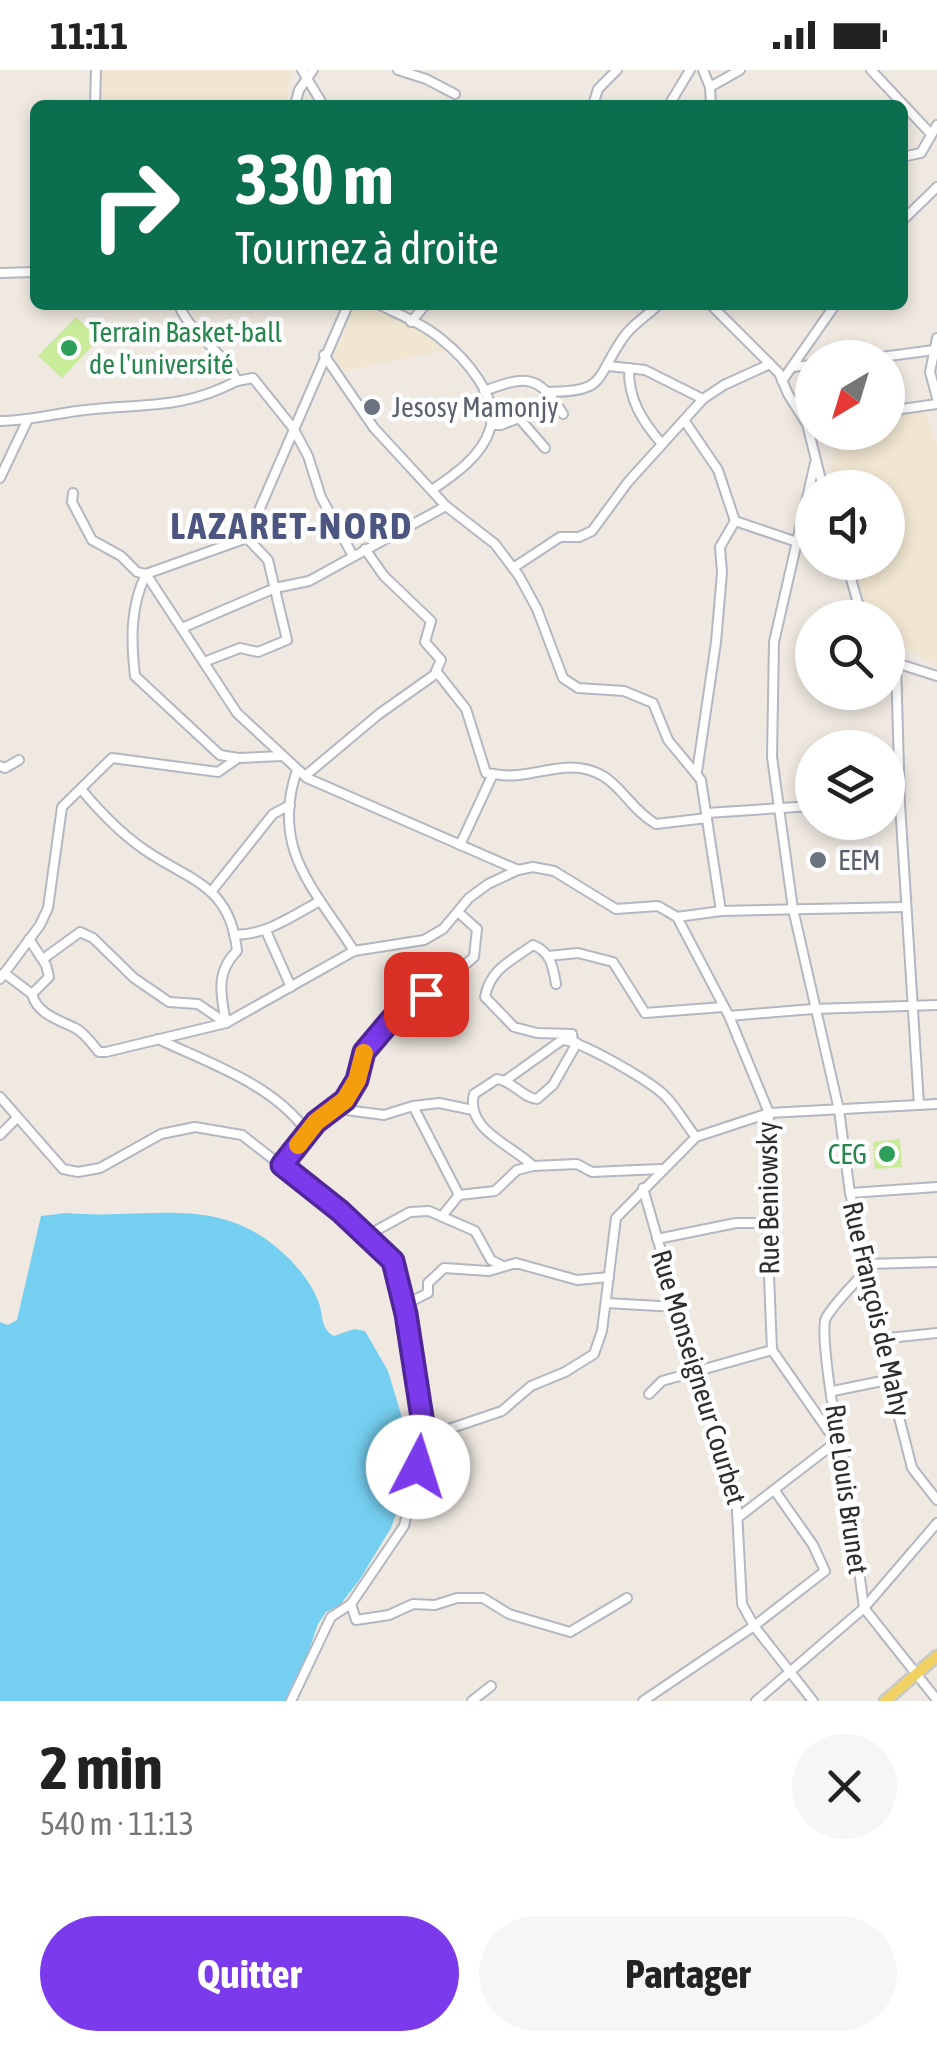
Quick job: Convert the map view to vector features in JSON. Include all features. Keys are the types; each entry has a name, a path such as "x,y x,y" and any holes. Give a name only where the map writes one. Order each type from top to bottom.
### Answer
{"main road":[{"path":"885,1701 937,1656"}],"street":[{"path":"95,100 96,70"},
{"path":"398,70 455,94"},
{"path":"595,100 598,88 618,70"},
{"path":"671,100 690,70"},
{"path":"703,70 711,100"},
{"path":"710,87 740,70"},
{"path":"871,70 903,100"},
{"path":"297,100 307,73"},
{"path":"307,73 320,100"},
{"path":"908,105 934,129 921,153 908,156"},
{"path":"908,215 937,187"},
{"path":"0,273 30,272"},
{"path":"181,310 228,361 237,381"},
{"path":"73,493 72,502 92,540 121,556 137,572 146,574 247,538 346,310"},
{"path":"389,310 440,338 476,376 493,410 482,446 457,472 432,490"},
{"path":"411,322 421,310"},
{"path":"546,392 584,390 593,385 623,336 652,310"},
{"path":"716,310 770,364 795,401"},
{"path":"782,382 832,310"},
{"path":"905,408 937,401 930,372 937,338"},
{"path":"905,354 934,350"},
{"path":"324,355 374,428 446,506 494,544 512,568 537,610 563,678 578,688 624,690 652,702 668,740 697,772"},
{"path":"512,568 560,537 592,532 622,490 703,399 724,384 770,364"},
{"path":"608,366 654,373 703,399"},
{"path":"629,368 628,387 633,402 662,444"},
{"path":"0,421 191,401 253,378 293,428 308,456 321,497 353,556"},
{"path":"484,391 528,379 537,382 563,414"},
{"path":"491,425 519,418 545,448"},
{"path":"0,478 28,419"},
{"path":"684,420 718,470 735,521 720,547 722,573 716,642 697,772 721,911"},
{"path":"813,450 817,470"},
{"name":"Rue François de Mahy","path":"814,470 815,463"},
{"path":"182,628 275,588 308,582 446,506"},
{"path":"735,521 795,541"},
{"path":"204,662 240,648 258,652 287,640 268,560 247,538"},
{"path":"354,952 302,876 293,854 290,805 301,773 437,673 441,660 425,642 432,621 384,576 365,549"},
{"name":"Rue François de Mahy","path":"795,551 774,642 772,756 793,909 840,1110 850,1193 879,1339 912,1468 937,1500"},
{"path":"146,574 237,713 301,773 518,870"},
{"path":"146,574 135,596 131,644 134,676 220,754 238,758 282,756"},
{"path":"905,665 937,676"},
{"path":"437,673 466,709 486,773 512,776 553,766 586,768 608,778 626,800 656,824 795,807"},
{"path":"32,994 2,976 48,908 62,807 112,758 218,772 238,758"},
{"path":"0,766 5,768 19,760"},
{"path":"460,845 492,774"},
{"path":"81,789 108,822 146,851 178,867 222,904 237,951 228,960 220,981 226,1023"},
{"path":"210,892 272,814 290,805"},
{"path":"902,840 916,1006 919,1104"},
{"path":"29,940 49,977 32,994 32,1000 67,1027 76,1028 99,1052 226,1023 354,952 424,940 443,929 488,884 533,867 554,870 616,908 658,906 676,917 721,911 906,907"},
{"path":"234,936 253,936 320,901"},
{"path":"282,1165 331,1108 345,1100 357,1080 364,1052 397,1013 445,982 474,956 477,929 458,912"},
{"name":"Rue Beniowsky","path":"676,917 726,1012 770,1113 767,1223 772,1350"},
{"path":"266,930 291,986"},
{"path":"43,960 80,932 93,938 134,978 169,1002 198,1004 226,1023"},
{"path":"533,1166 492,1137 474,1110 474,1094 481,1086 498,1079 537,1099 553,1085 575,1042 572,1034 537,1034 514,1028 485,997 488,982 507,960 532,945 542,948 548,956 556,984"},
{"path":"548,956 578,953 613,962 646,1013 937,1006"},
{"path":"158,1039 259,1087 294,1114 308,1133"},
{"path":"506,1080 562,1040 575,1042 594,1049 666,1096 696,1138"},
{"path":"0,1097 63,1169 78,1172 100,1168 160,1134 195,1127 242,1135 393,1261 425,1437 404,1526 351,1604 331,1617 291,1701"},
{"path":"331,1108 384,1116 413,1106 439,1103 474,1110"},
{"path":"425,1437 502,1412 531,1386 594,1354 606,1304 616,1218 696,1138 770,1113 937,1104"},
{"path":"413,1106 459,1195"},
{"path":"0,1135 16,1118"},
{"path":"442,1216 459,1195 495,1191 516,1170 533,1166 577,1164 592,1172 662,1169"},
{"path":"850,1193 937,1187"},
{"name":"Rue Monseigneur Courbet","path":"643,1188 736,1492 742,1604 754,1626"},
{"path":"366,1236 418,1209 474,1232 491,1260 501,1266"},
{"path":"658,1239 736,1223 767,1223"},
{"path":"867,1266 937,1262"},
{"path":"404,1305 428,1293 428,1283 444,1268 489,1270 516,1263 577,1280 609,1278"},
{"name":"Rue Louis Brunet","path":"867,1266 825,1319 822,1339 833,1391 836,1442 844,1459 864,1608 937,1700"},
{"path":"606,1304 677,1307"},
{"path":"879,1339 937,1333"},
{"path":"649,1394 662,1381 772,1350 836,1442 740,1516"},
{"path":"833,1391 892,1379"},
{"path":"643,1701 754,1626 825,1571 812,1544 775,1490"},
{"path":"756,1701 864,1608 937,1523"},
{"path":"351,1604 356,1620 389,1615 413,1604 483,1598 509,1614 570,1632 627,1598"},
{"path":"754,1626 813,1701"},
{"path":"472,1701 491,1686"}],"shaded area":[{"path":"102,70 291,70 287,100 101,100"},
{"path":"353,310 382,310 441,342 446,350 340,372 334,356"},
{"path":"925,410 937,445 937,667 905,647 905,600 866,600 858,580 905,580 905,470 832,470 833,450 905,450 905,412"}],"green space":[{"name":"Terrain Basket-ball de l'université","path":"76,317 99,339 62,378 38,356"},
{"name":"CEG","path":"900,1139 902,1167 875,1169 873,1142"}],"water":[{"path":"188,1214 242,1226 269,1241 299,1269 315,1293 324,1326 330,1333 334,1336 354,1329 365,1331 388,1371 403,1421 400,1503 391,1528 360,1579 340,1605 326,1612 318,1624 303,1667 285,1701 0,1701 0,1322 8,1325 17,1320 41,1216"}],"slow traffic":[{"path":"298,1145 316,1122 345,1100 357,1080 364,1053"}],"place":[{"name":"Terrain Basket-ball de l'université","path":"69,348"},
{"name":"Jesosy Mamonjy","path":"372,407"},
{"name":"EEM","path":"818,860"},
{"name":"CEG","path":"887,1154"}],"district":[{"name":"LAZARET-NORD","path":"292,525"}],"route":[{"path":"418,1467 425,1437 406,1314 393,1261 340,1211 282,1165 316,1122 345,1100 357,1080 364,1052 397,1013 426,994"}]}
